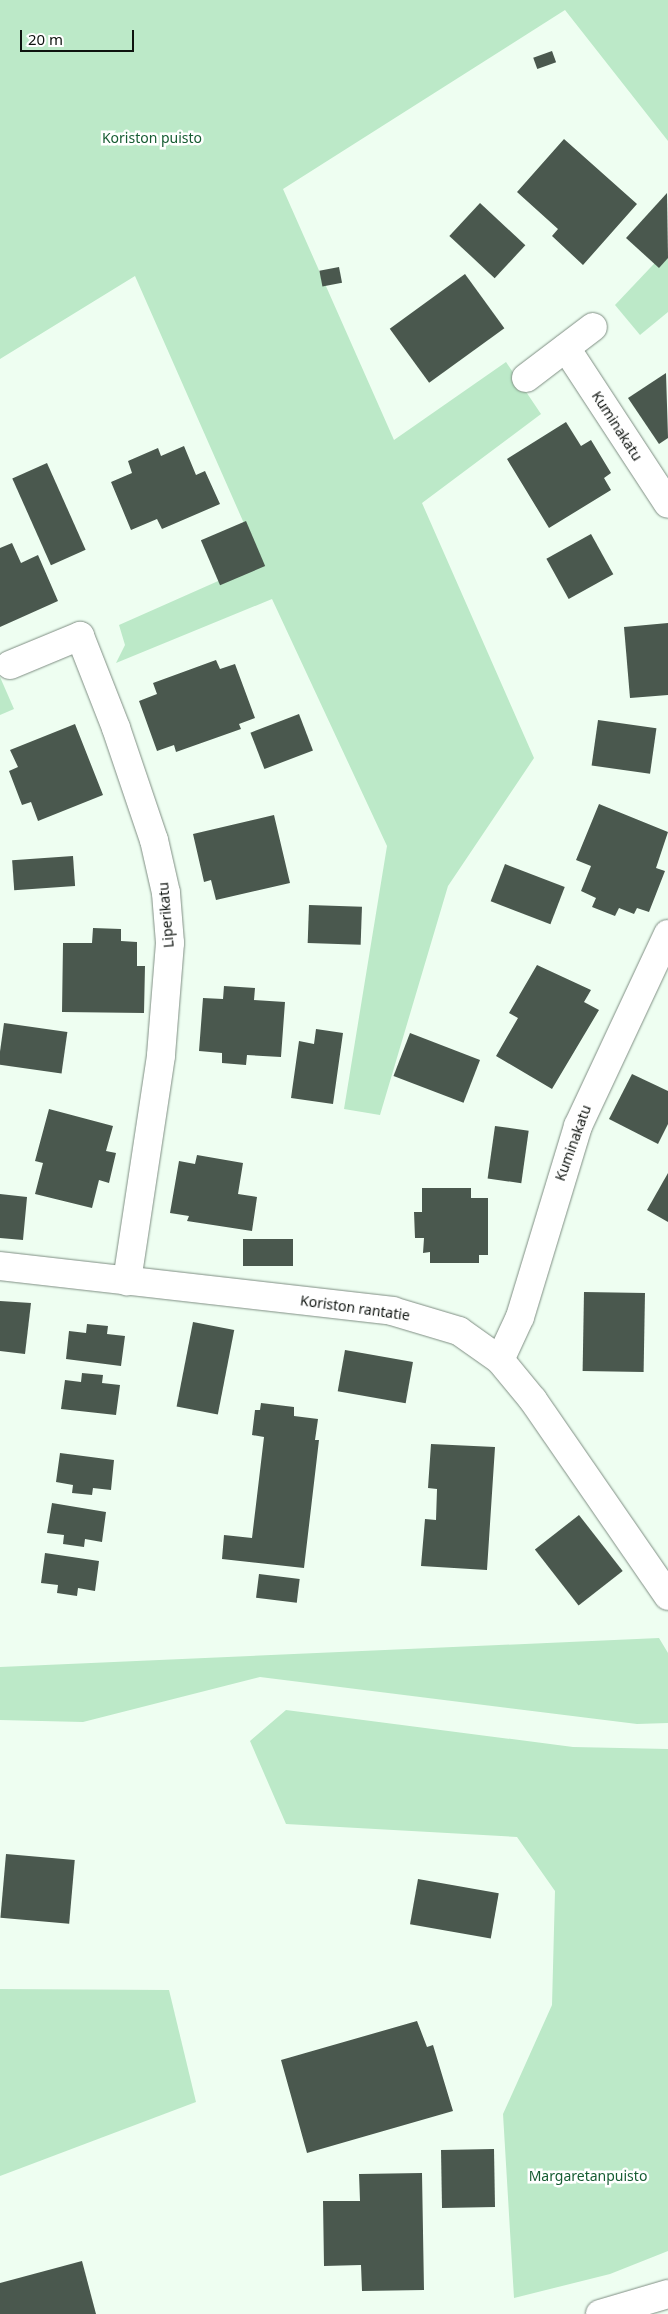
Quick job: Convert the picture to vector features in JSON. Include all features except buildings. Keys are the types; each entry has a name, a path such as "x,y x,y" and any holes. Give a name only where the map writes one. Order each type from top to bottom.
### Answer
{"street":[{"path":"526,378 593,328"},
{"name":"Kuminakatu","path":"566,348 668,504"},
{"name":"Liperikatu","path":"10,665 80,636 116,728 154,840 166,894 170,942 161,1056 127,1281"},
{"name":"Kuminakatu","path":"500,1360 520,1318 578,1126 668,934"},
{"name":"Koriston rantatie","path":"0,1266 392,1311 459,1331 500,1360 559,1436 668,1596"},
{"path":"600,2314 668,2294"}],"green space":[{"name":"Koriston puisto","path":"0,0 668,0 668,141 565,10 283,189 394,440 506,362 541,414 422,503 534,758 448,886 380,1115 344,1109 387,846 272,599 116,663 125,645 119,625 261,562 135,276 0,359"},
{"path":"668,249 668,312 640,335 615,305"},
{"path":"0,677 14,709 0,715"},
{"path":"659,1638 668,1653 668,1723 637,1724 260,1677 83,1722 0,1720 0,1667"},
{"name":"Margaretanpuisto","path":"286,1710 573,1747 668,1749 668,2251 610,2274 514,2298 503,2114 552,2005 555,1891 517,1837 286,1824 250,1741"},
{"path":"0,1989 169,1990 196,2102 0,2176"}]}
